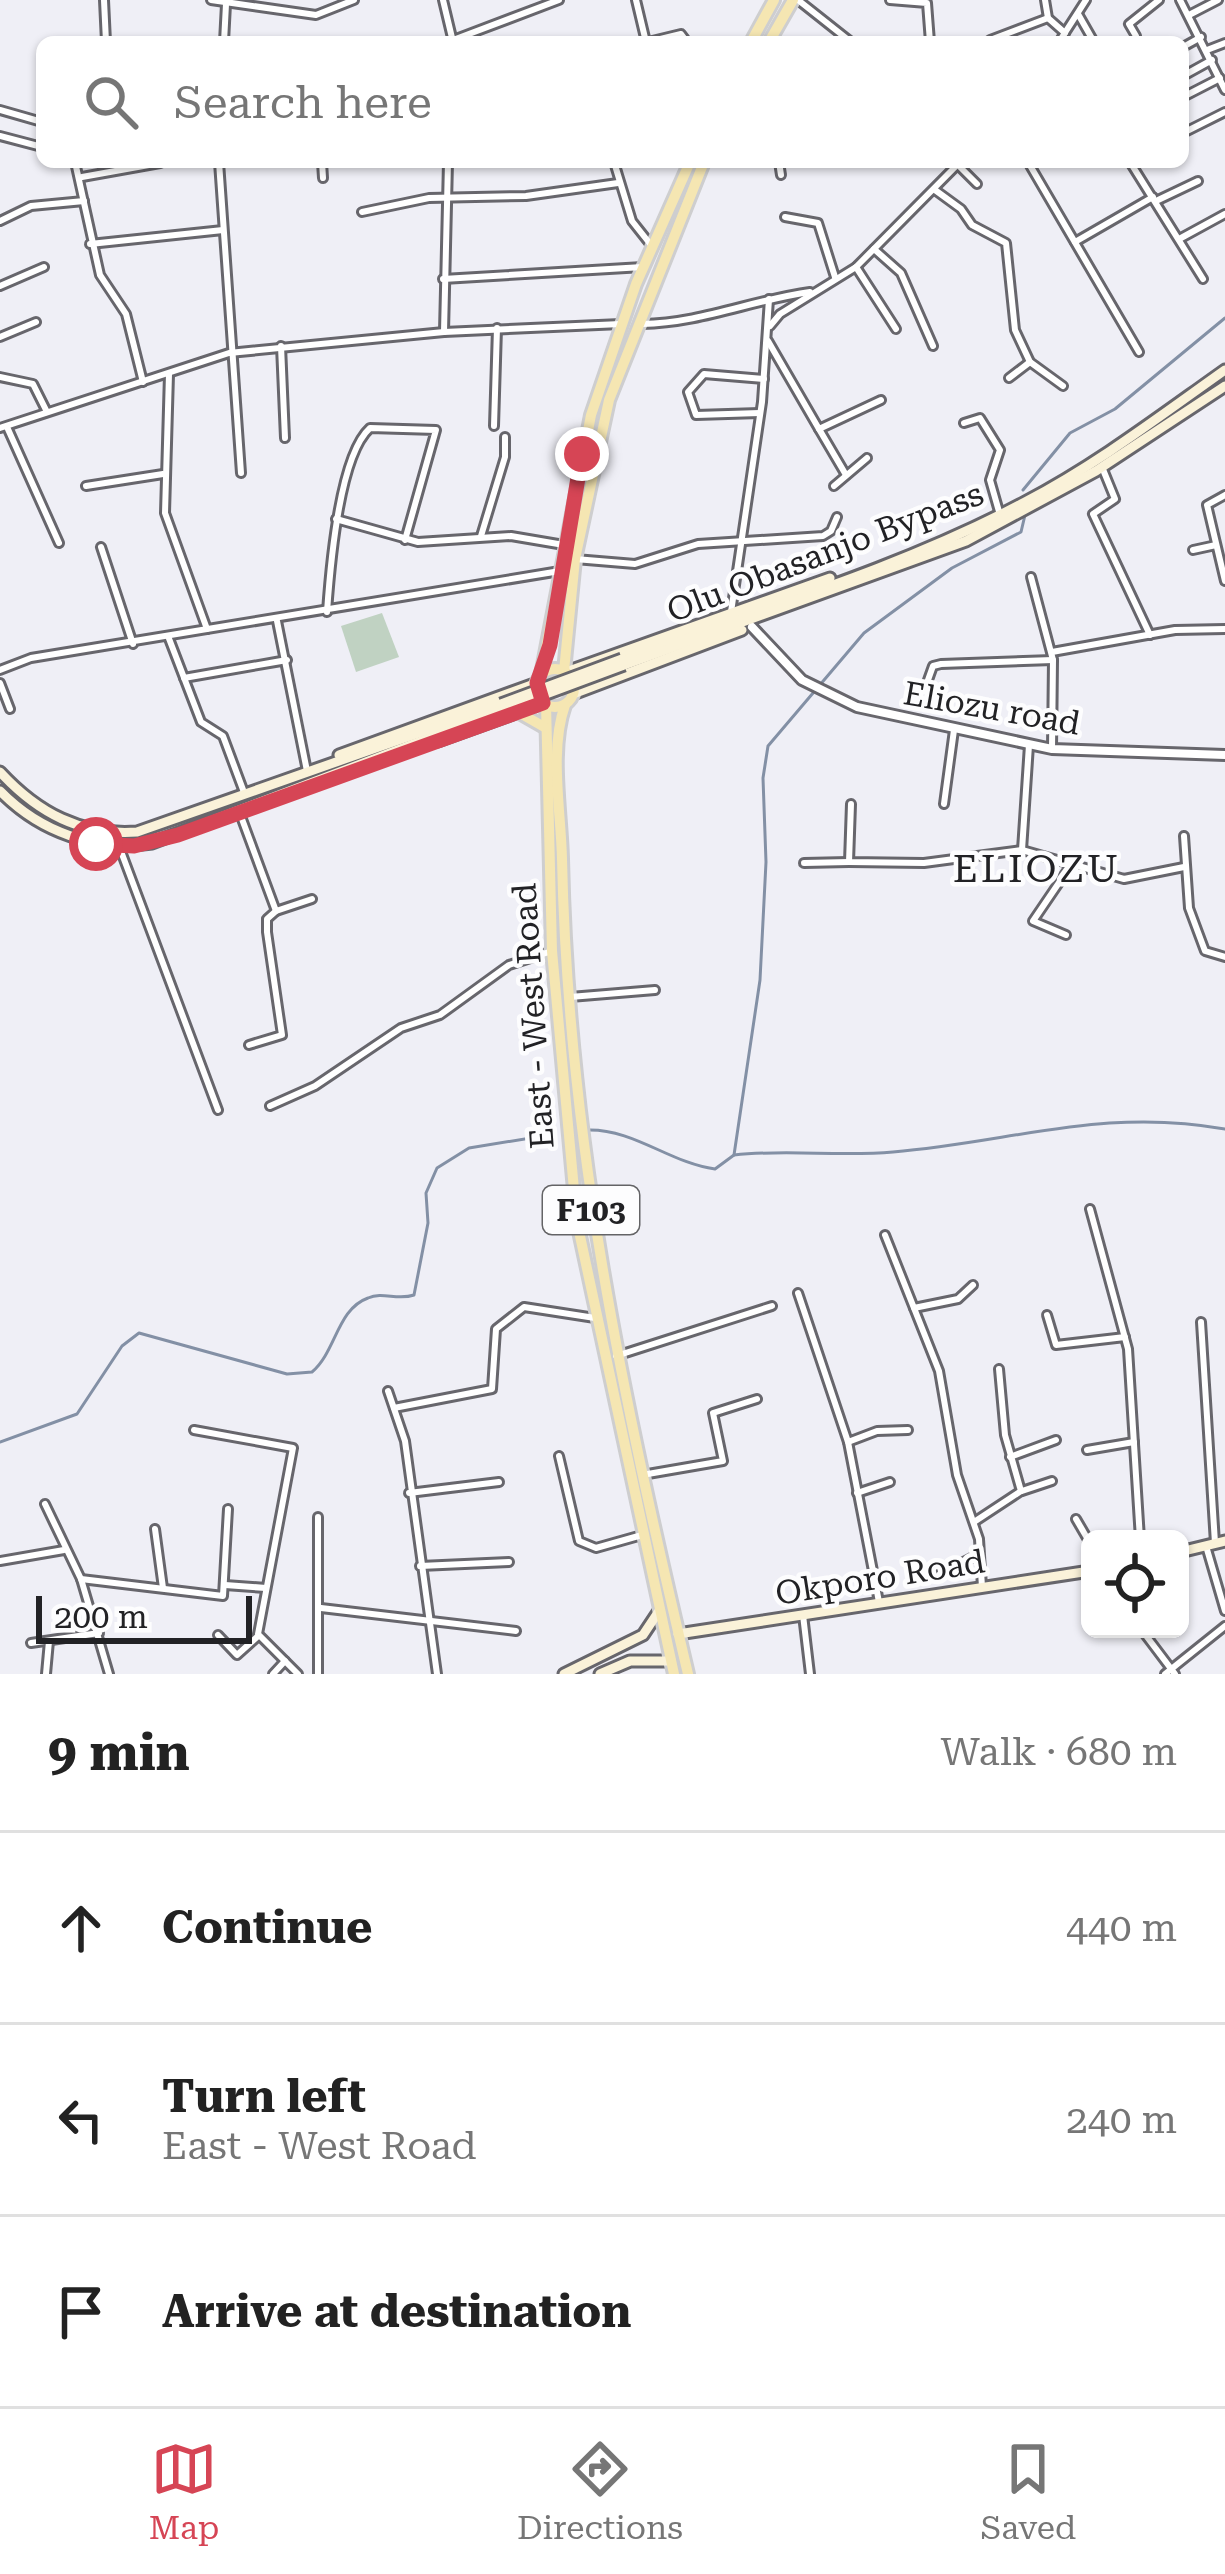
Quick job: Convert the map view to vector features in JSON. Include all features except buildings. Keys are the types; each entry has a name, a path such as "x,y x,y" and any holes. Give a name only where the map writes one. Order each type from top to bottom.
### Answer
{"main road":[{"path":"754,36 775,0"},
{"path":"773,36 795,0"},
{"name":"F103","path":"544,704 539,679 591,415 643,267 687,168"},
{"name":"F103","path":"569,699 565,672 575,559 609,400 701,168"},
{"name":"Olu Obasanjo Bypass","path":"295,783 866,576 1000,515 1130,437 1225,370"},
{"path":"0,772 50,814 103,832 155,828 244,795 569,699 866,576 974,537 1102,467 1225,386"},
{"path":"0,791 59,832 119,846 152,843 239,811 295,783 307,771 539,679 731,612 866,576"},
{"name":"East - West Road","path":"569,699 559,737 567,997 581,1149 615,1357 688,1674"},
{"name":"East - West Road","path":"544,704 551,951 577,1222 673,1668"},
{"path":"518,712 547,728"},
{"name":"Okporo Road","path":"678,1634 1081,1572"},
{"path":"564,1674 643,1635 658,1611"},
{"path":"628,1642 634,1661"},
{"path":"600,1674 634,1661 673,1668"}],"street":[{"path":"104,0 106,36"},
{"path":"211,0 253,10 316,15 354,0"},
{"path":"253,10 254,0"},
{"path":"443,0 452,36"},
{"path":"466,36 559,0"},
{"path":"636,0 645,36"},
{"path":"795,0 843,36"},
{"path":"890,0 927,3 930,36"},
{"path":"1046,0 1048,18 1066,33"},
{"path":"1064,36 1085,0"},
{"path":"1136,36 1127,20 1160,0"},
{"path":"1180,0 1223,83 1189,95"},
{"path":"1188,16 1218,0"},
{"path":"224,36 226,4"},
{"path":"1078,14 1091,36"},
{"path":"1001,36 1048,18"},
{"path":"1189,44 1201,37"},
{"path":"1208,50 1225,43"},
{"path":"1189,73 1212,60"},
{"path":"0,110 36,120"},
{"path":"1189,130 1225,112"},
{"path":"0,136 36,145"},
{"path":"78,168 100,275 126,314 142,382"},
{"path":"82,176 130,168"},
{"path":"219,168 241,473"},
{"path":"322,168 323,178"},
{"path":"444,332 448,168"},
{"path":"615,168 632,221 652,246"},
{"path":"780,168 782,175"},
{"path":"770,326 856,268 955,168"},
{"path":"963,168 977,184"},
{"path":"1032,168 1139,352"},
{"path":"1134,168 1203,279"},
{"path":"1075,242 1154,199 1198,182"},
{"path":"362,212 448,197 526,196 618,183"},
{"path":"934,190 972,224 1006,243 1015,330 1030,362 1063,386"},
{"path":"0,221 31,206 84,201"},
{"path":"1181,238 1225,214"},
{"path":"785,217 818,223 836,279"},
{"path":"91,244 223,230"},
{"path":"874,249 901,274 933,346"},
{"path":"0,286 44,267"},
{"path":"443,279 643,267"},
{"path":"856,268 896,329"},
{"path":"636,324 692,322 769,299 814,292"},
{"path":"731,612 760,413 769,299"},
{"path":"0,337 36,322"},
{"path":"59,543 4,428 229,353 497,328 622,324"},
{"path":"494,426 497,328"},
{"path":"768,341 846,476"},
{"path":"281,346 285,438"},
{"path":"1010,378 1030,362"},
{"path":"169,374 165,513 207,629"},
{"path":"760,413 695,415 688,392 704,374 764,379"},
{"path":"0,377 5,382 33,384 48,413"},
{"path":"819,429 881,400"},
{"path":"964,423 980,418 1000,450 991,480 1000,515"},
{"path":"327,612 336,519 364,433 370,428 434,428 434,447 405,540"},
{"path":"481,536 505,457 505,437"},
{"path":"833,486 867,458"},
{"path":"1102,467 1115,499 1094,514 1150,634"},
{"path":"86,486 164,474"},
{"path":"1225,495 1207,505 1225,581"},
{"path":"575,559 635,564 698,544 823,536 837,517"},
{"path":"336,519 405,540 481,536 564,545"},
{"path":"1193,550 1216,545"},
{"path":"101,547 134,644"},
{"path":"0,670 31,658 560,572"},
{"path":"1031,577 1052,656 1052,749"},
{"path":"277,621 307,771"},
{"name":"Eliozu road","path":"752,627 802,680 825,695 954,730 1052,749 1225,755"},
{"path":"928,680 933,666 941,664 1052,656 1150,634 1225,629"},
{"path":"168,637 201,722 223,736 244,795"},
{"path":"184,678 287,660"},
{"path":"0,683 10,709"},
{"path":"944,804 954,730"},
{"path":"1022,850 1029,745"},
{"path":"849,862 851,804"},
{"path":"239,811 275,911"},
{"path":"1184,836 1189,908 1202,931 1205,951 1225,957"},
{"path":"119,846 218,1110"},
{"path":"804,863 924,863 1022,850 1124,879 1184,867"},
{"path":"1066,935 1034,920 1071,866"},
{"path":"249,1045 282,1035 267,919 275,911 312,898"},
{"path":"270,1106 316,1086 401,1028 440,1015 509,965 551,951"},
{"path":"567,997 655,990"},
{"path":"1090,1210 1126,1336 1139,1530"},
{"path":"885,1235 939,1371 957,1475 974,1522 982,1588"},
{"path":"914,1308 958,1299 973,1285"},
{"path":"798,1293 848,1442 880,1604"},
{"path":"615,1357 772,1306"},
{"path":"394,1408 492,1389 496,1329 524,1307 595,1318"},
{"path":"1048,1315 1056,1346 1126,1336"},
{"path":"1202,1322 1215,1543 1225,1611"},
{"path":"1000,1369 1010,1457 1021,1491"},
{"path":"388,1391 405,1441 437,1674"},
{"path":"642,1475 723,1461 713,1413 757,1400"},
{"path":"194,1430 293,1448 258,1634 237,1655 218,1635"},
{"path":"848,1442 877,1431 908,1430"},
{"path":"1010,1457 1056,1440"},
{"path":"1087,1450 1134,1442"},
{"path":"559,1456 579,1541 596,1548 642,1535"},
{"path":"974,1522 1021,1491 1052,1481"},
{"path":"409,1493 499,1482"},
{"path":"857,1492 890,1482"},
{"path":"45,1504 81,1579 109,1674"},
{"path":"81,1579 219,1597 225,1585 228,1510"},
{"path":"318,1517 318,1674"},
{"path":"1076,1519 1082,1530"},
{"path":"155,1528 163,1588"},
{"path":"0,1561 64,1550"},
{"path":"940,1574 979,1554"},
{"path":"420,1566 508,1562"},
{"path":"225,1585 266,1588"},
{"path":"321,1608 516,1631"},
{"path":"803,1615 810,1674"},
{"path":"1147,1638 1170,1672 1225,1626"},
{"path":"31,1643 99,1633"},
{"path":"258,1634 298,1674"},
{"path":"46,1674 49,1641"},
{"path":"273,1674 285,1660"}],"green space":[{"path":"382,613 399,657 356,672 341,626"}],"waterway":[{"path":"1023,490 1070,433 1115,409 1225,318"},
{"path":"588,1130 621,1135 715,1169 734,1155 760,980 766,862 763,778 768,746 864,633 952,568 1021,532 1025,515"},
{"path":"734,1155 893,1152 1098,1124 1181,1123 1225,1129"},
{"path":"0,1442 77,1414 122,1346 139,1333 287,1374 312,1372 358,1304 374,1296 414,1295 428,1223 426,1193 437,1168 469,1148 549,1135"}],"district":[{"name":"ELIOZU","path":"1037,869"}],"route":[{"path":"96,844 134,846 178,835 296,788 364,769 543,703 536,689 550,645 582,454"}]}
